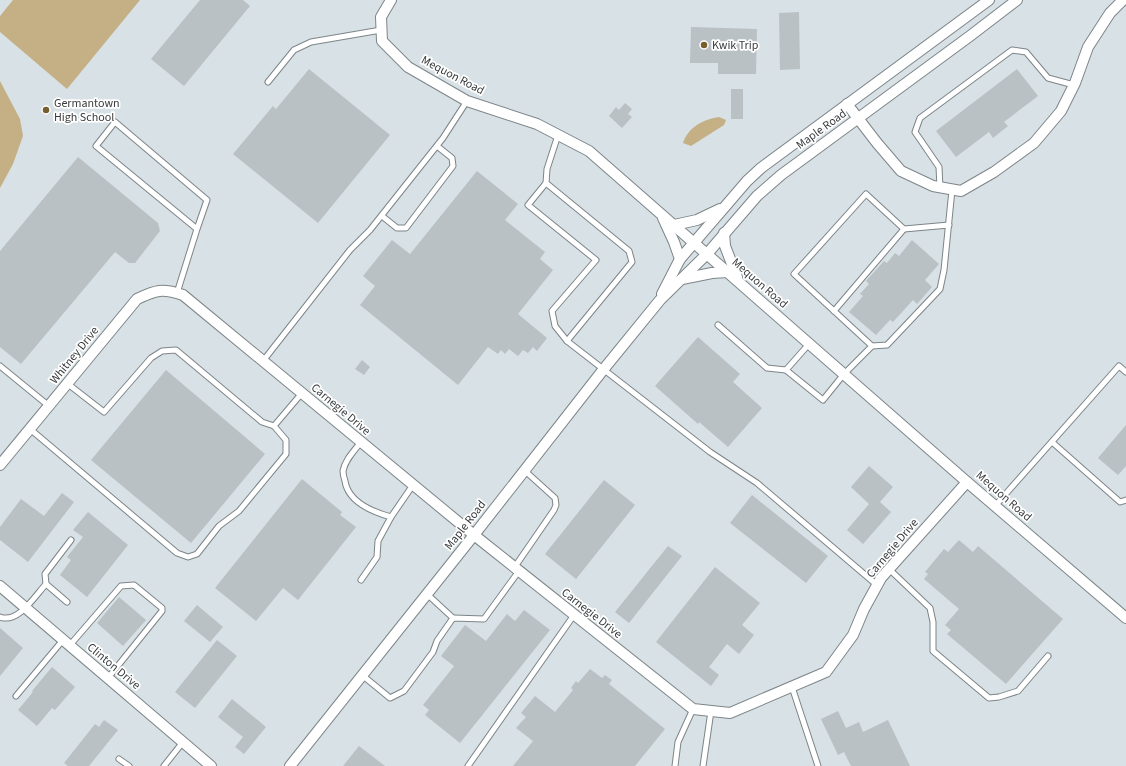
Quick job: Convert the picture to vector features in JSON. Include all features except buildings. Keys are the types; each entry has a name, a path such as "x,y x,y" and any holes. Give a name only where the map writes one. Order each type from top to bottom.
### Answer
{"street":[{"path":"381,30 381,17 390,0"},
{"name":"Maple Road","path":"660,300 680,259 747,181 847,104 989,0"},
{"name":"Maple Road","path":"290,766 660,300 706,254 757,196 781,175 1017,0"},
{"path":"847,104 901,171 933,186 961,191 994,172 1034,143 1061,111 1074,85 1088,47 1110,13 1124,0"},
{"name":"Mequon Road","path":"381,30 382,41 408,67 467,101 537,124 589,151 967,482 1126,618"},
{"path":"674,225 697,220 725,206"},
{"path":"660,213 674,242 680,259"},
{"path":"724,233 724,246 738,281"},
{"path":"682,279 712,273 728,272"},
{"name":"Whitney Drive","path":"1,460 30,429 137,300 154,291 170,290 180,294"},
{"name":"Carnegie Drive","path":"180,294 474,535 693,709 730,713 826,672 853,635 864,609 881,578 967,482"},
{"name":"Clinton Drive","path":"0,586 211,766"}],"lane":[{"path":"268,82 294,50 311,42 381,30"},
{"path":"940,188 939,167 915,132 920,118 1012,50 1026,52 1048,78 1074,85"},
{"path":"263,361 350,250 382,216 437,146 467,101"},
{"path":"180,294 207,200 115,122 96,146 198,229"},
{"path":"558,135 547,169 546,183 528,205 596,260 552,311 555,326 567,341 603,370 710,452 757,483 877,585"},
{"path":"382,216 396,228 406,228 453,166 452,158 437,146"},
{"path":"546,183 629,251 632,262 567,341"},
{"path":"949,225 904,228 866,194 794,274 872,346 887,346 940,289 944,270 949,225 952,190"},
{"path":"834,311 904,228"},
{"path":"718,325 767,368 786,370 823,400 844,374 872,346"},
{"path":"786,370 810,344"},
{"path":"30,429 177,553 188,557 197,554 219,526 239,512 286,454 286,440 274,426 262,422 176,350 162,351 152,358 104,412 68,384"},
{"path":"0,366 49,406"},
{"path":"995,506 1119,366 1126,372"},
{"path":"274,426 302,393"},
{"path":"361,442 349,458 343,472 346,487 360,504 375,512 391,517"},
{"path":"1052,442 1120,502 1126,500"},
{"path":"427,594 453,618 484,619 517,569 556,505 555,498 524,470"},
{"path":"361,580 377,558 378,541 391,517 413,485"},
{"path":"67,602 46,584 45,574 72,540"},
{"path":"889,569 930,608 933,622 933,651 989,698 999,697 1018,691 1048,656"},
{"path":"0,617 14,617 46,584"},
{"path":"16,696 121,586 134,585 162,608 162,611 108,678"},
{"path":"468,766 574,615"},
{"path":"362,675 390,698 404,691 433,652 437,641 453,618"},
{"path":"792,687 818,766"},
{"path":"675,766 678,742 693,709"},
{"path":"703,766 711,711"},
{"path":"164,766 183,742"},
{"path":"120,759 129,766"}],"shaded area":[{"path":"13,0 140,0 67,89 0,32 0,16"},
{"path":"0,81 20,119 23,136 13,164 0,188"},
{"path":"719,117 726,120 724,125 691,146 683,143 685,137 697,125"}],"place":[{"name":"Kwik Trip","path":"704,45"},
{"name":"Germantown High School","path":"46,110"}]}
